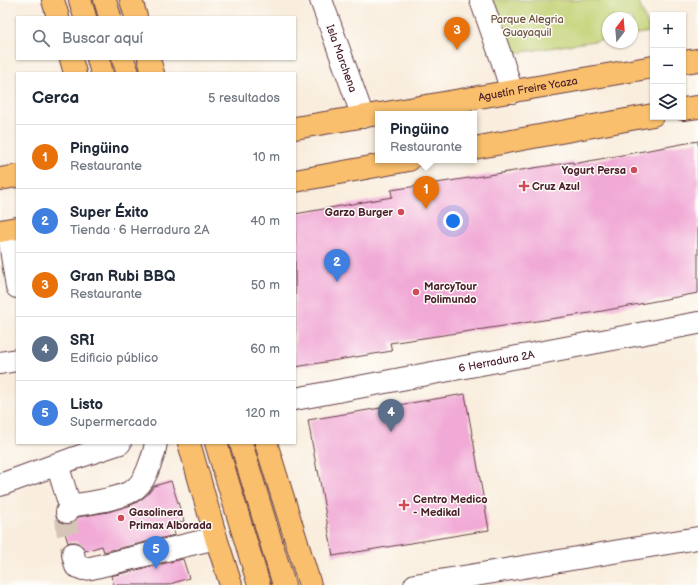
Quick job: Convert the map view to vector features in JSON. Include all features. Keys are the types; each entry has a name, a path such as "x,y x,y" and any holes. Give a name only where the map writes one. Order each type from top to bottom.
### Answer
{"main road":[{"path":"53,0 58,16"},
{"path":"80,0 85,16"},
{"path":"105,0 110,16"},
{"path":"130,0 136,16"},
{"path":"71,60 75,72"},
{"path":"98,60 102,72"},
{"path":"123,60 128,72"},
{"path":"686,62 698,60"},
{"name":"Agustín Freire Ycaza","path":"398,111 650,68"},
{"path":"686,109 698,107"},
{"name":"Agustín Freire Ycaza","path":"296,128 374,115"},
{"path":"477,147 650,116"},
{"path":"296,181 392,163"},
{"path":"0,179 16,176"},
{"path":"189,444 216,538 232,585"},
{"path":"216,444 259,585"},
{"path":"241,444 284,585"},
{"path":"266,444 310,585"}],"street":[{"name":"Isla Marchena","path":"321,0 374,115"},
{"path":"481,0 512,92"},
{"path":"8,230 16,281"},
{"path":"0,294 16,292"},
{"name":"6 Herradura 2A","path":"296,399 698,323"},
{"path":"0,363 16,360"},
{"path":"0,485 117,444"},
{"path":"57,464 69,509 118,497 135,489 142,482 148,470 156,449 156,444"},
{"path":"73,554 76,566 91,568 216,538"},
{"path":"415,585 698,538"}],"green space":[{"name":"Parque Alegria Guayaquil","path":"491,0 638,0 650,32 638,34 638,12 602,12 602,40 510,54"}],"building":[{"path":"698,141 698,293 597,312 390,343 392,351 296,367 296,214 392,197 391,190 573,162 573,164"},
{"path":"465,394 489,530 333,556 308,420"},
{"name":"Gasolinera Primax Alborada","path":"171,481 184,521 172,525 175,535 104,552 102,546 85,551 77,542 68,543 62,523 68,524 74,522 78,517 108,512 136,503 148,494 154,486"},
{"path":"183,559 189,578 167,585 114,585 111,576"}],"tunnel":[{"path":"67,512 67,528 73,554"}],"place":[{"name":"Gran Rubi BBQ","path":"457,50"},
{"name":"Yogurt Persa","path":"634,170"},
{"name":"Cruz Azul","path":"524,186"},
{"name":"Pingüino","path":"426,209"},
{"name":"Garzo Burger","path":"401,212"},
{"name":"Super Éxito","path":"337,282"},
{"name":"MarcyTour Polimundo","path":"416,292"},
{"name":"SRI","path":"391,432"},
{"name":"Centro Medico - Medikal","path":"404,505"},
{"name":"Gasolinera Primax Alborada","path":"121,518"},
{"name":"Listo","path":"156,569"}]}
